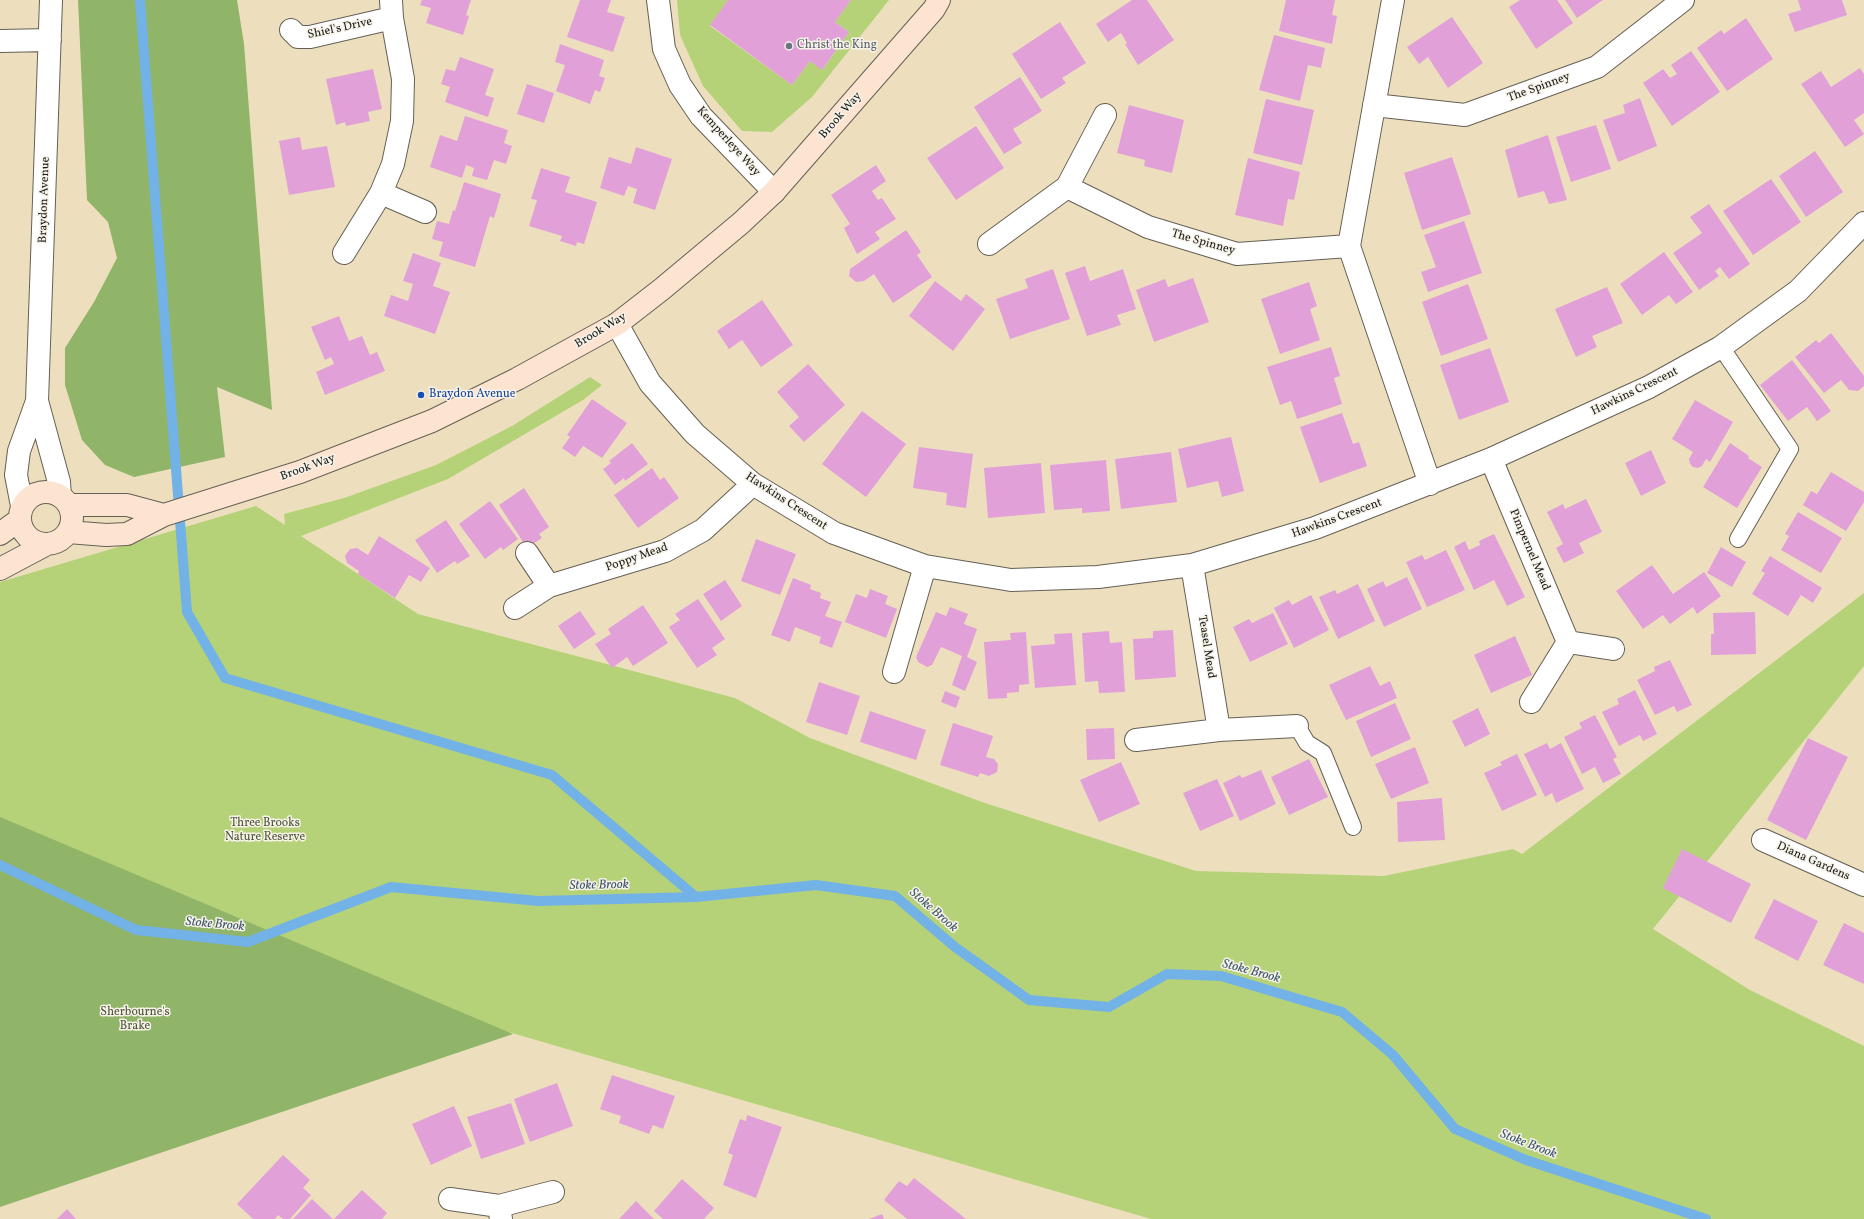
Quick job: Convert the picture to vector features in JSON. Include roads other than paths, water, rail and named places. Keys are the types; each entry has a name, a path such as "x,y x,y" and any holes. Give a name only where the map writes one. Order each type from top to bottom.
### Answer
{"street":[{"name":"Braydon Avenue","path":"21,513 16,475 18,457 37,401 51,0"},
{"name":"Kemperleye Way","path":"658,0 664,49 680,85 701,116 774,192"},
{"name":"Brook Way","path":"68,532 106,535 127,534 164,515 300,472 432,421 517,379 617,324 662,289 741,223 774,192 934,9 939,0"},
{"path":"1393,0 1349,246 1430,484"},
{"name":"The Spinney","path":"1374,105 1465,115 1597,67 1683,0"},
{"name":"Shiel's Drive","path":"291,30 298,37 310,37 391,9 403,79 402,121 393,164 381,193 344,252"},
{"path":"0,41 50,40"},
{"path":"989,244 1067,187 1105,115"},
{"name":"The Spinney","path":"1067,187 1148,227 1237,254 1349,246"},
{"path":"381,193 425,212"},
{"name":"Hawkins Crescent","path":"617,324 650,383 695,434 753,484 834,533 925,566 1010,580 1098,577 1192,565 1315,528 1491,459 1649,387 1721,347 1798,291 1864,223"},
{"name":"Braydon Avenue","path":"37,401 64,500"},
{"name":"Pimpernel Mead","path":"1491,459 1568,642"},
{"name":"Poppy Mead","path":"515,608 549,586 665,551 703,530 753,484"},
{"path":"0,534 21,513 28,499 39,493 52,492 64,500 127,505 164,515"},
{"path":"0,569 47,544 59,541 68,532 72,519 64,500"},
{"path":"21,513 21,528 25,535 39,544 47,544"},
{"path":"527,553 549,586"},
{"name":"Teasel Mead","path":"1192,565 1219,730"},
{"path":"894,672 925,566"},
{"path":"1531,702 1568,642 1613,649"},
{"path":"1136,740 1219,730 1297,726"},
{"name":"Diana Gardens","path":"1763,840 1864,885"},
{"path":"450,1199 500,1213 553,1192"}],"lane":[{"path":"1721,347 1790,449 1738,539"},
{"path":"1297,726 1307,743 1323,753 1353,827"}],"waterway":[{"path":"140,0 187,612 225,678 552,775 696,897"},
{"name":"Stoke Brook","path":"0,865 136,930 248,942 391,887 538,901 696,897 816,885 895,896 955,947 1029,1000 1109,1007 1167,974 1221,976 1342,1012 1393,1055 1455,1129 1526,1160 1706,1219"}],"place":[{"name":"Christ the King","path":"789,46"},
{"name":"Braydon Avenue","path":"421,395"}],"park label":[{"name":"Three Brooks Nature Reserve","path":"265,831"},
{"name":"Sherbourne's Brake","path":"135,1020"}]}
